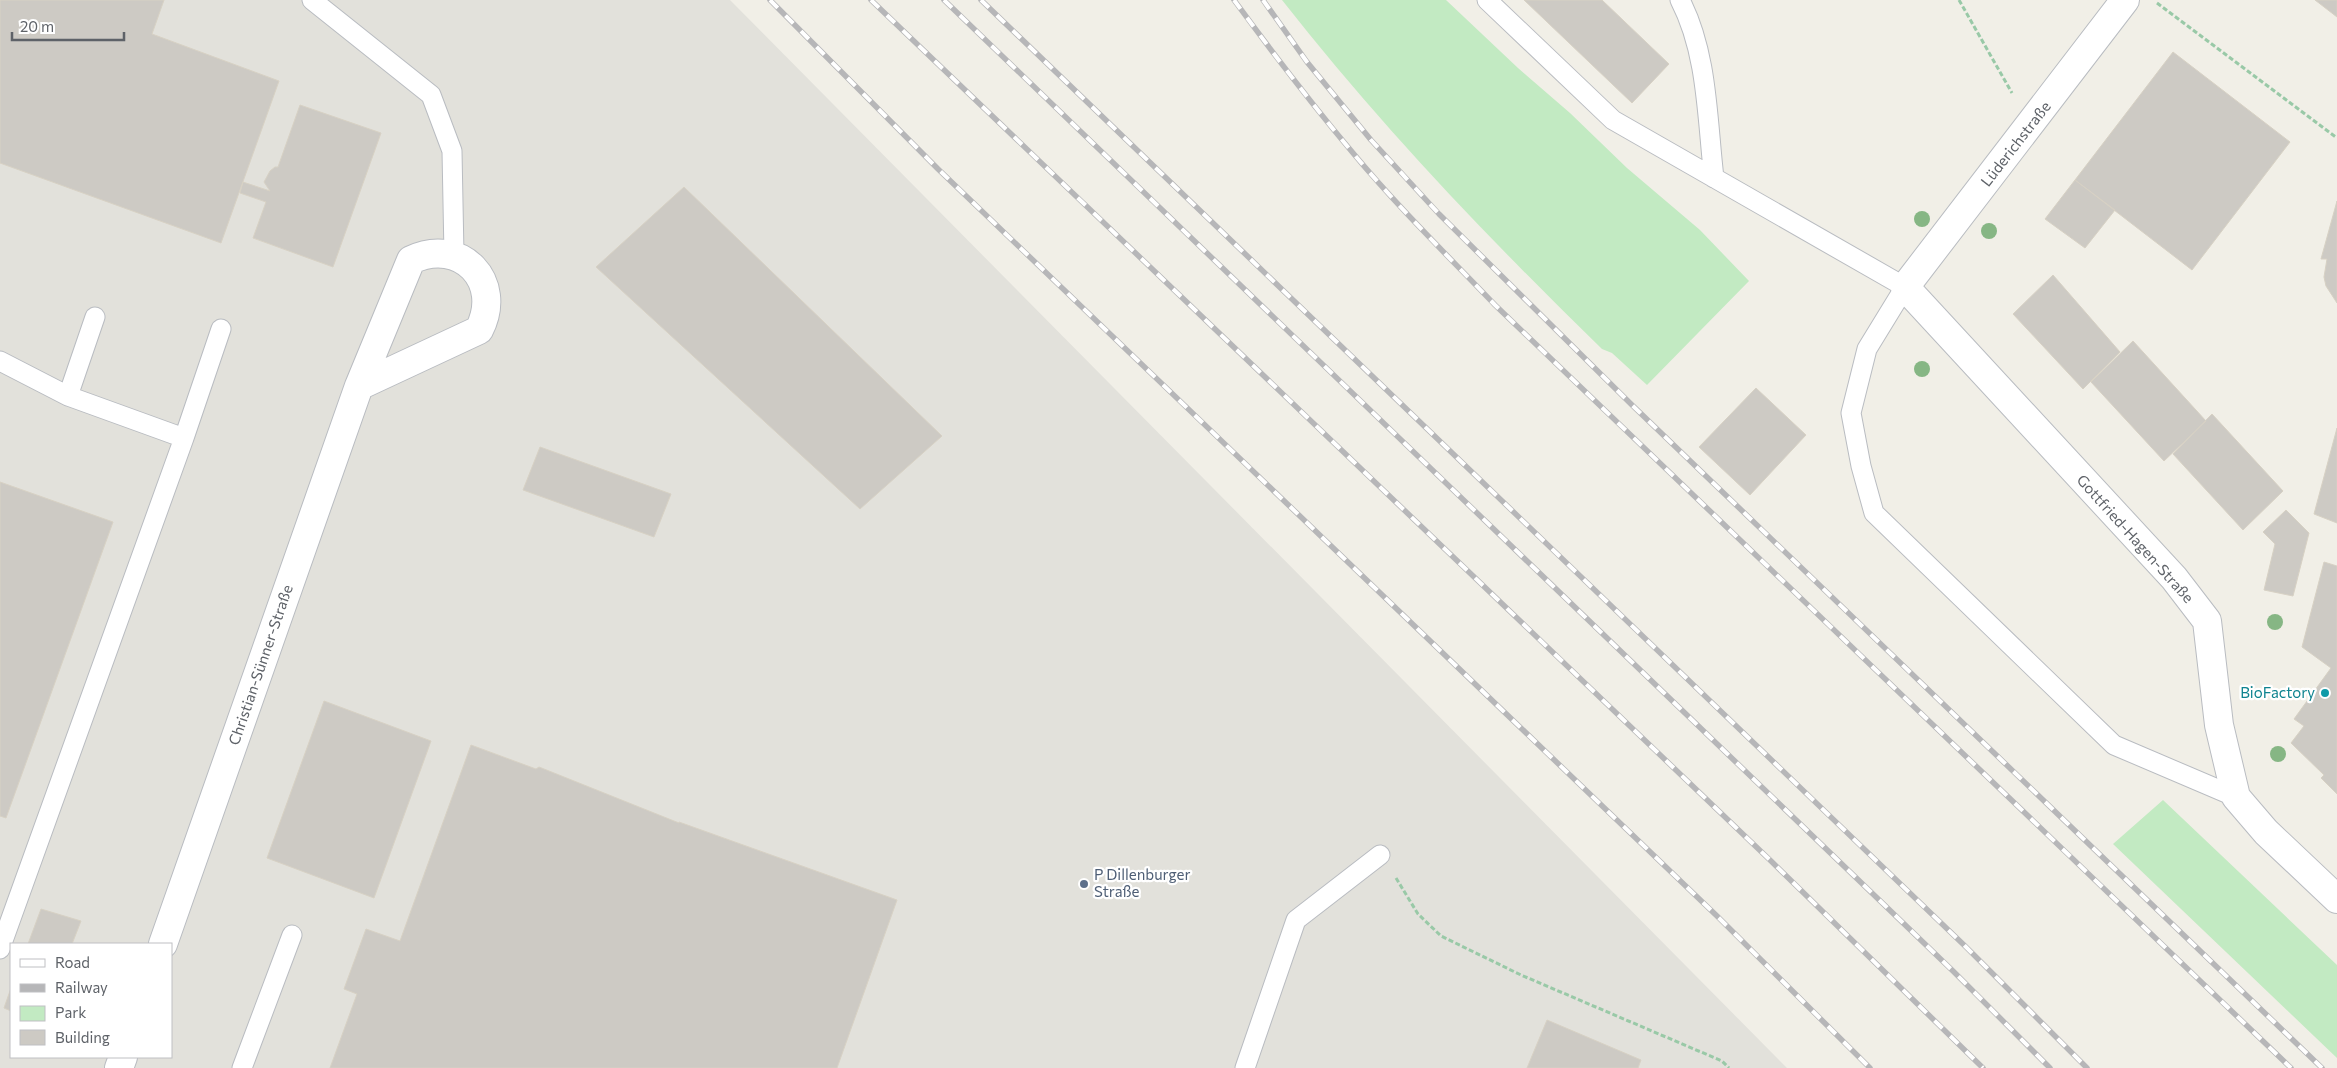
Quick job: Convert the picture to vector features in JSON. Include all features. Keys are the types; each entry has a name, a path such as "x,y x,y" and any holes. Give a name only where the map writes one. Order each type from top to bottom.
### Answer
{"street":[{"name":"Lüderichstraße","path":"1905,287 2125,0"},
{"name":"Christian-Sünner-Straße","path":"162,943 359,386 411,260 422,255 438,252 454,255"},
{"path":"359,386 479,330 485,319 488,303 486,288 479,274 468,262 454,255"},
{"name":"Gottfried-Hagen-Straße","path":"1905,287 2174,578 2207,621 2219,725 2236,797 2266,832 2337,899"}],"lane":[{"path":"312,0 431,95 452,151 454,255"},
{"path":"1487,0 1613,120 1905,287 1867,349 1851,413 1861,466 1874,513 2114,745 2236,797"},
{"path":"1680,0 1689,18 1700,54 1714,178"},
{"path":"68,396 95,317"},
{"path":"0,949 6,912 184,438 221,329"},
{"path":"0,361 68,396 184,438"},
{"path":"1245,1068 1296,920 1380,855"},
{"path":"242,1068 292,935"}],"path":[{"path":"1959,0 2030,124"},
{"path":"2153,0 2337,138"},
{"path":"1380,855 1418,914 1441,936 1521,976 1722,1061 1729,1068"}],"shaded area":[{"path":"0,0 730,0 1787,1068 0,1068"}],"green space":[{"path":"1282,0 1446,0 1518,68 1570,113 1627,168 1700,230 1749,281 1647,385 1612,353 1602,349 1518,266 1436,180 1357,91"},
{"path":"2163,800 2337,965 2337,1058 2113,844"}],"building":[{"path":"0,0 164,0 152,34 279,81 221,243 0,163"},
{"path":"1524,0 1602,0 1669,64 1632,103"},
{"path":"2315,0 2337,0 2337,17"},
{"path":"2173,52 2290,142 2192,270 2075,180"},
{"path":"300,105 381,133 333,267 253,238 266,202 240,193 243,182 270,191 264,182 270,171 278,167"},
{"path":"2075,180 2115,210 2085,248 2045,219"},
{"path":"684,187 942,436 860,509 596,267"},
{"path":"2337,201 2337,303 2326,286 2324,277 2327,259 2321,259"},
{"path":"2053,275 2120,352 2083,389 2013,314"},
{"path":"2133,341 2206,421 2164,461 2091,382"},
{"path":"1756,388 1806,435 1750,495 1699,447"},
{"path":"2212,414 2283,491 2243,530 2173,454"},
{"path":"2337,428 2337,523 2314,514"},
{"path":"540,447 671,494 654,537 523,490"},
{"path":"0,482 113,522 6,818 0,816"},
{"path":"2286,510 2309,533 2293,596 2264,590 2275,544 2263,532"},
{"name":"BioFactory","path":"2324,562 2337,566 2337,794 2321,778 2324,775 2291,743 2304,726 2294,719 2331,668 2302,647"},
{"path":"324,701 431,741 374,898 267,858"},
{"path":"471,745 536,769 539,767 679,823 897,900 837,1068 330,1068 357,994 344,989 366,929 400,941"},
{"path":"41,909 81,921 72,943 28,943"},
{"path":"10,991 10,1011 4,1008"},
{"path":"1547,1020 1641,1060 1638,1068 1527,1068"}],"railway":[{"path":"770,0 938,169 1717,916 1870,1068"},
{"path":"871,0 1771,861 1983,1068"},
{"path":"944,0 1953,971 2050,1068"},
{"path":"981,0 1965,946 2087,1068"},
{"path":"1234,0 1277,58 1370,173 1495,305 2291,1068"},
{"path":"1263,0 1307,62 1371,140 1439,214 1632,405 2322,1068"}],"place":[{"name":"BioFactory","path":"2325,693"},
{"name":"P Dillenburger Straße","path":"1084,884"}]}
